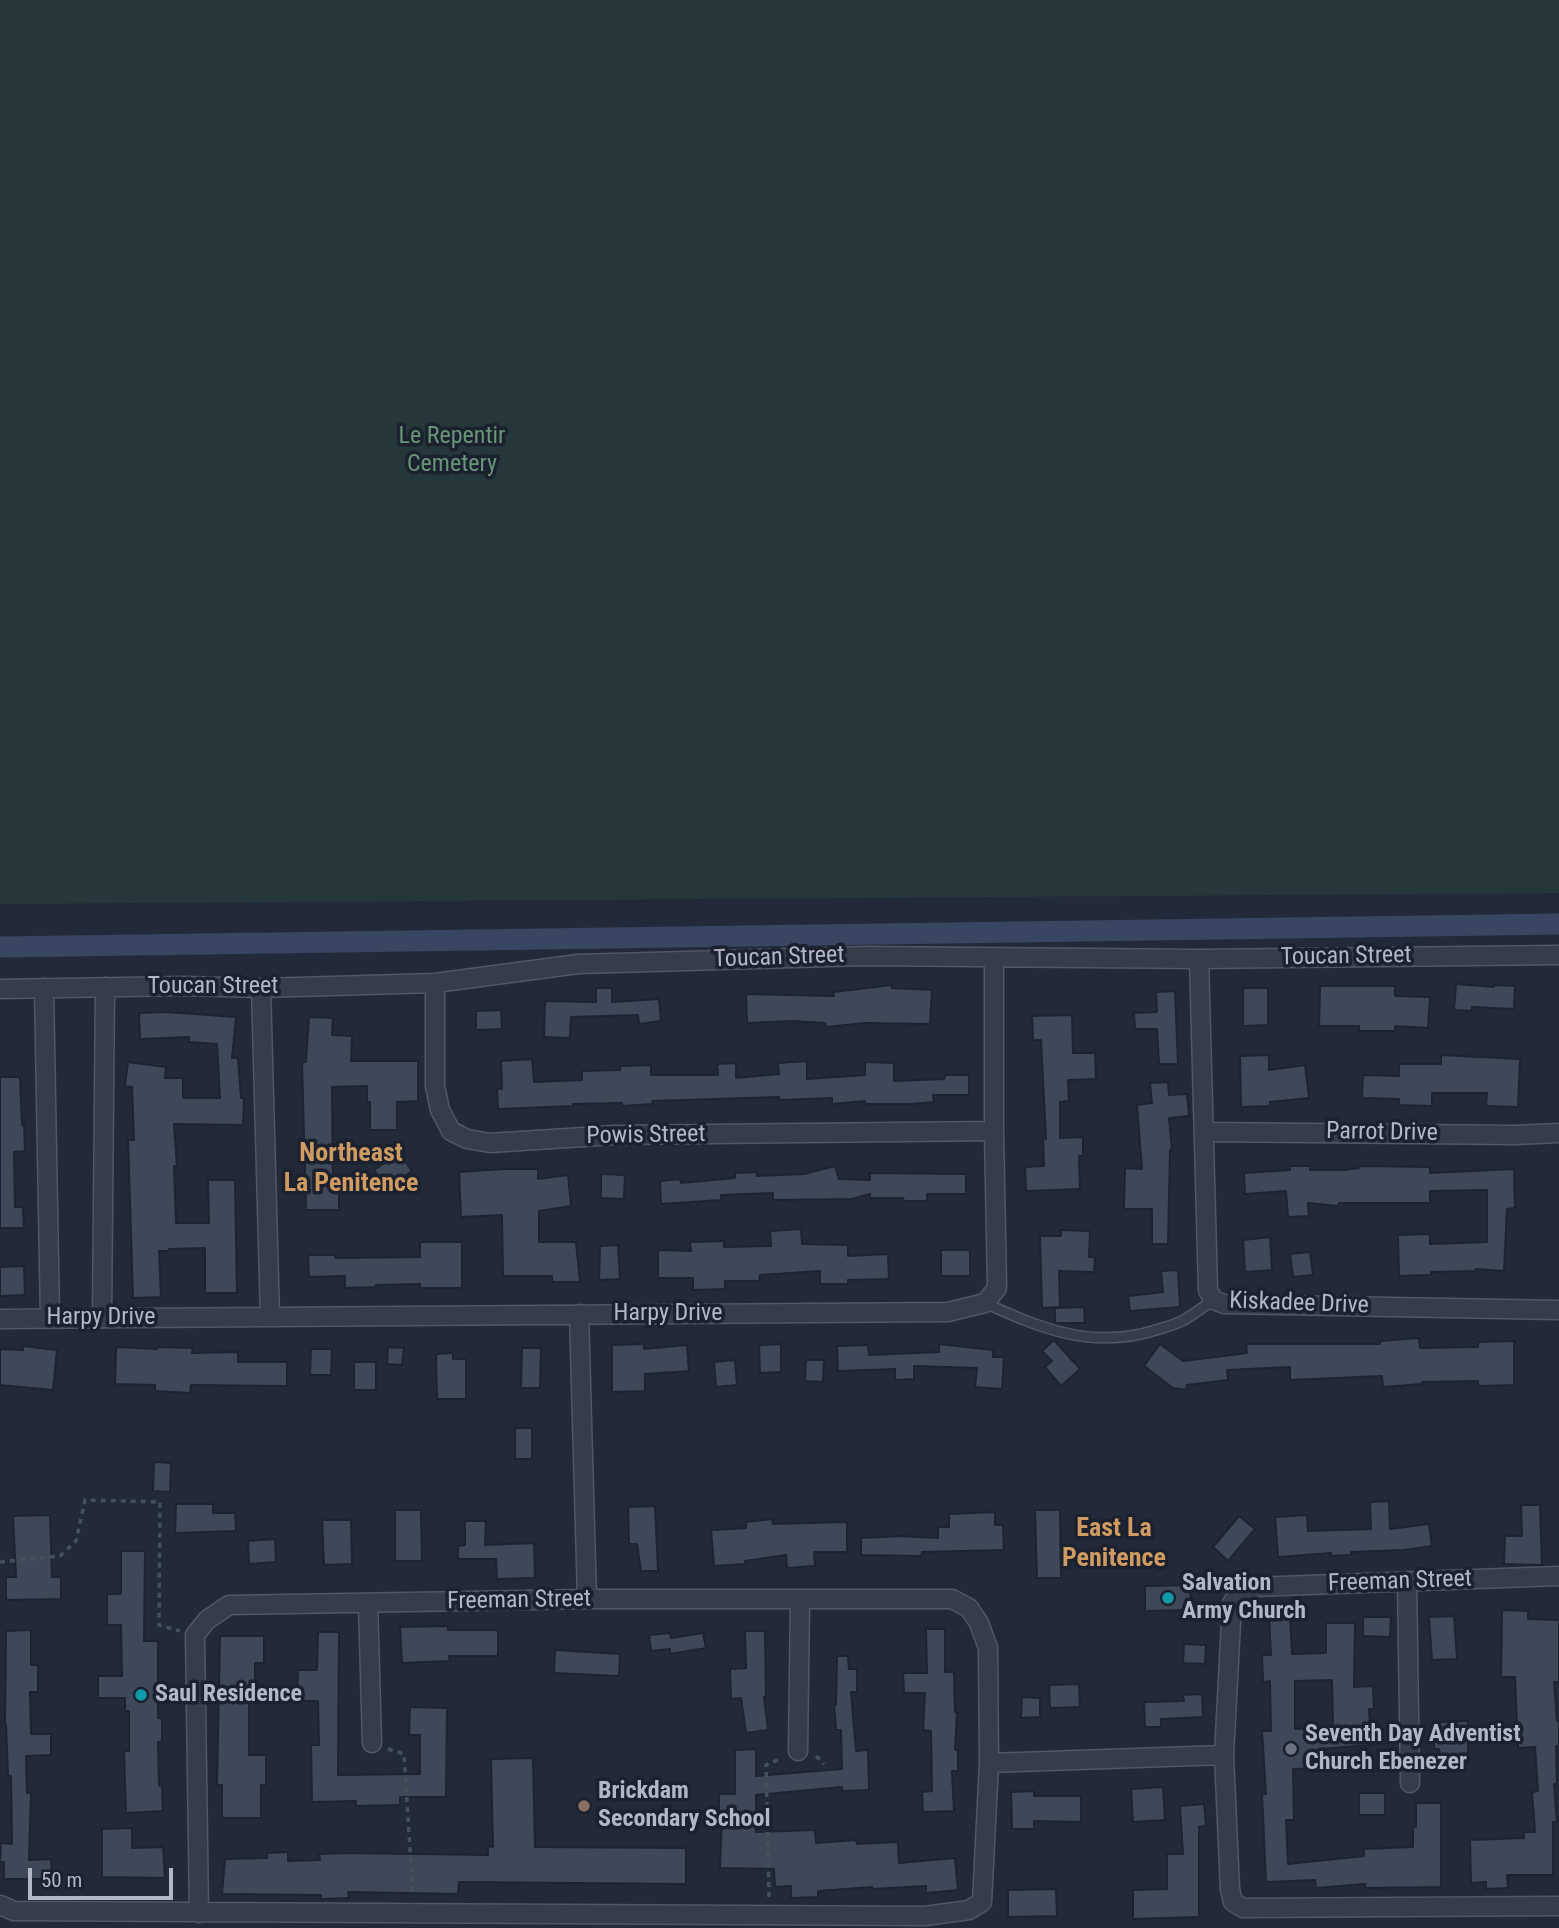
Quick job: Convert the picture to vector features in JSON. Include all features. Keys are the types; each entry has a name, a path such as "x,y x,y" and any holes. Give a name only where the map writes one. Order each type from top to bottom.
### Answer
{"street":[{"name":"Toucan Street","path":"0,989 261,988 435,983 578,964 864,956 1199,959 1559,955"},
{"path":"985,1303 997,1288 994,957"},
{"name":"Kiskadee Drive","path":"1199,959 1208,1290 1213,1300 1224,1304 1559,1310"},
{"name":"Powis Street","path":"435,983 435,1086 440,1110 451,1131 467,1139 490,1143 614,1135 994,1131"},
{"path":"102,1318 105,987"},
{"path":"44,988 50,1318"},
{"path":"261,988 270,1317"},
{"name":"Parrot Drive","path":"1204,1132 1515,1135 1559,1133"},
{"name":"Harpy Drive","path":"0,1319 948,1312 985,1303"},
{"path":"579,1314 587,1600"},
{"name":"Freeman Street","path":"1559,1576 1253,1587 1240,1594 1232,1603 1224,1755 1230,1889 1233,1902 1243,1908 1559,1906"},
{"path":"1407,1581 1410,1783"},
{"name":"Freeman Street","path":"0,1905 14,1911 925,1916 969,1910 982,1902 989,1763 988,1648 979,1623 969,1608 951,1599 229,1605 207,1620 195,1635"},
{"path":"798,1751 800,1600"},
{"path":"368,1603 372,1743"},
{"path":"195,1635 199,1913"},
{"path":"989,1763 1224,1755"}],"lane":[{"path":"985,1303 1027,1322 1083,1338 1110,1340 1144,1334 1180,1322 1213,1300"}],"path":[{"path":"0,1562 60,1556 76,1541 85,1500 160,1502 159,1625 195,1635"},
{"path":"372,1743 404,1754 414,1913"},
{"path":"770,1916 766,1765 798,1751"}],"green space":[{"name":"Le Repentir Cemetery","path":"0,0 1559,0 1559,893 0,904"}],"building":[{"path":"1456,984 1515,986 1514,1009 1472,1007 1472,1011 1454,1010"},
{"path":"892,985 892,988 932,990 930,1024 865,1023 826,1027 825,1023 793,1021 747,1023 746,994 834,996 833,992"},
{"path":"1320,986 1395,986 1395,996 1430,997 1428,1028 1395,1026 1395,1031 1359,1031 1359,1026 1319,1026"},
{"path":"596,988 612,988 612,1002 659,999 661,1021 639,1024 638,1015 571,1017 570,1038 544,1037 545,1001 596,1002"},
{"path":"1243,988 1268,988 1268,1025 1243,1026"},
{"path":"1175,991 1178,1064 1159,1064 1157,1029 1135,1029 1134,1013 1157,1012 1156,992"},
{"path":"501,1010 502,1029 476,1030 476,1011"},
{"path":"166,1012 236,1017 232,1058 238,1058 241,1098 244,1098 243,1125 174,1124 177,1166 174,1166 176,1223 209,1223 208,1180 235,1180 237,1293 205,1293 205,1248 169,1249 159,1251 161,1297 133,1298 128,1140 134,1140 132,1087 125,1086 128,1062 166,1067 165,1078 183,1078 183,1098 220,1098 217,1044 189,1042 189,1037 140,1039 139,1013"},
{"path":"1072,1015 1073,1053 1095,1053 1096,1079 1068,1080 1069,1101 1060,1102 1060,1138 1083,1137 1083,1156 1079,1156 1080,1189 1026,1191 1025,1167 1044,1166 1043,1139 1046,1139 1041,1040 1033,1040 1032,1016"},
{"path":"309,1017 333,1018 332,1035 352,1036 351,1061 418,1061 418,1101 397,1102 397,1130 370,1130 367,1086 332,1087 333,1190 339,1190 339,1210 306,1210 302,1062 306,1062"},
{"path":"1269,1055 1269,1070 1305,1065 1309,1098 1270,1102 1270,1106 1241,1107 1240,1056"},
{"path":"1441,1055 1520,1059 1518,1107 1486,1106 1487,1093 1432,1093 1432,1106 1399,1105 1399,1099 1362,1098 1363,1075 1399,1076 1399,1064 1441,1064"},
{"path":"532,1059 534,1082 582,1080 582,1071 620,1070 620,1066 651,1065 651,1075 718,1075 717,1064 736,1063 736,1078 779,1074 778,1063 807,1061 807,1079 865,1075 865,1062 894,1063 894,1081 969,1075 969,1095 933,1095 934,1102 912,1104 865,1104 865,1101 832,1104 832,1098 780,1100 779,1097 652,1101 653,1104 622,1106 622,1103 573,1104 498,1109 497,1089 502,1089 501,1061"},
{"path":"0,1077 20,1077 25,1151 14,1152 15,1207 23,1207 24,1228 0,1228"},
{"path":"1168,1082 1169,1095 1187,1094 1189,1116 1169,1118 1172,1150 1168,1244 1152,1244 1152,1209 1124,1209 1125,1168 1142,1169 1137,1105 1152,1103 1150,1083"},
{"path":"399,1153 412,1171 387,1189 374,1170"},
{"path":"835,1166 839,1179 870,1180 870,1173 966,1174 966,1194 927,1194 927,1201 904,1201 903,1198 870,1198 870,1194 852,1199 773,1200 773,1193 721,1195 721,1200 661,1204 660,1181 680,1179 681,1183 735,1178 735,1173 757,1172 757,1176 804,1174"},
{"path":"1290,1166 1310,1166 1310,1170 1344,1170 1359,1166 1430,1167 1430,1173 1514,1169 1515,1208 1507,1209 1504,1271 1476,1269 1399,1276 1398,1235 1430,1234 1430,1244 1487,1242 1487,1190 1430,1191 1430,1203 1339,1203 1338,1206 1308,1203 1309,1216 1288,1217 1286,1191 1245,1194 1244,1173 1290,1170"},
{"path":"538,1169 538,1179 568,1175 571,1206 539,1211 539,1242 576,1242 580,1282 552,1282 552,1276 503,1276 502,1215 461,1217 459,1172"},
{"path":"601,1174 625,1175 624,1199 601,1198"},
{"path":"801,1229 802,1244 848,1245 848,1256 888,1254 889,1279 820,1284 820,1271 760,1275 759,1281 725,1281 725,1289 693,1290 693,1278 658,1278 658,1250 691,1251 690,1242 724,1241 724,1247 771,1246 770,1231"},
{"path":"1061,1230 1090,1231 1089,1257 1095,1257 1094,1272 1059,1271 1060,1307 1042,1308 1040,1236 1061,1236"},
{"path":"1270,1237 1272,1270 1245,1272 1243,1240"},
{"path":"420,1242 462,1242 462,1288 420,1288 420,1284 345,1288 345,1276 309,1277 308,1255 335,1255 335,1258 420,1257"},
{"path":"618,1245 620,1279 599,1280 600,1246"},
{"path":"941,1250 970,1250 970,1276 941,1276"},
{"path":"1310,1252 1313,1275 1293,1277 1290,1254"},
{"path":"24,1266 25,1295 0,1296 0,1267"},
{"path":"1178,1270 1180,1307 1130,1311 1128,1296 1163,1292 1161,1271"},
{"path":"1084,1307 1085,1323 1055,1323 1055,1308"},
{"path":"1419,1338 1420,1348 1478,1347 1478,1342 1514,1341 1514,1385 1478,1386 1478,1381 1422,1382 1383,1387 1382,1376 1290,1380 1290,1367 1227,1370 1228,1380 1187,1385 1186,1390 1173,1388 1144,1366 1160,1344 1183,1361 1247,1353 1246,1344 1380,1344 1380,1341"},
{"path":"1054,1340 1080,1369 1061,1386 1045,1367 1052,1361 1042,1351"},
{"path":"644,1344 644,1349 687,1345 689,1371 645,1374 645,1391 612,1392 612,1345"},
{"path":"781,1344 781,1372 760,1373 759,1345"},
{"path":"939,1344 993,1350 993,1357 1004,1357 1002,1389 975,1387 977,1368 914,1366 914,1379 895,1380 895,1369 838,1371 837,1346 868,1345 869,1355 939,1352"},
{"path":"23,1346 57,1350 53,1390 0,1385 0,1349 23,1350"},
{"path":"116,1347 193,1348 192,1353 238,1352 238,1362 287,1362 287,1386 191,1385 190,1393 155,1391 155,1385 115,1384"},
{"path":"388,1347 404,1348 402,1365 387,1364"},
{"path":"522,1348 541,1348 540,1388 521,1388"},
{"path":"311,1349 332,1349 331,1375 310,1375"},
{"path":"453,1353 453,1359 466,1359 466,1399 437,1399 436,1354"},
{"path":"735,1360 737,1385 716,1387 714,1362"},
{"path":"806,1360 824,1360 823,1382 805,1381"},
{"path":"354,1362 376,1362 376,1390 354,1390"},
{"path":"515,1428 532,1428 532,1459 515,1459"},
{"path":"154,1462 171,1463 170,1492 153,1491"},
{"path":"1389,1501 1390,1529 1429,1524 1432,1546 1351,1552 1351,1555 1331,1556 1331,1553 1278,1557 1275,1517 1307,1515 1308,1531 1371,1529 1370,1502"},
{"path":"176,1504 213,1504 213,1513 235,1513 236,1531 175,1533"},
{"path":"1521,1505 1540,1505 1542,1565 1504,1564 1505,1536 1522,1536"},
{"path":"655,1506 658,1571 641,1571 637,1544 629,1544 628,1507"},
{"path":"395,1510 421,1510 422,1561 395,1561"},
{"path":"1035,1510 1060,1510 1061,1578 1037,1578"},
{"path":"995,1512 995,1525 1003,1525 1004,1550 922,1552 921,1556 861,1555 861,1538 938,1538 938,1527 949,1527 949,1514"},
{"path":"50,1515 52,1577 61,1577 61,1599 6,1600 6,1577 16,1577 13,1516"},
{"path":"1239,1516 1255,1529 1228,1561 1213,1547"},
{"path":"772,1519 773,1524 847,1522 847,1552 814,1552 815,1566 787,1568 786,1555 745,1561 745,1564 714,1566 711,1530 746,1528 746,1522"},
{"path":"322,1520 351,1520 352,1564 324,1565"},
{"path":"465,1521 486,1521 485,1545 534,1543 535,1578 497,1579 496,1559 458,1559 458,1546 465,1545"},
{"path":"275,1539 276,1562 249,1564 248,1541"},
{"path":"121,1551 145,1551 144,1641 158,1641 158,1718 162,1718 162,1742 158,1742 159,1786 162,1786 163,1811 126,1813 124,1751 129,1751 129,1711 125,1711 125,1698 98,1698 98,1676 122,1676 121,1625 107,1625 107,1594 121,1594"},
{"name":"Salvation Army Church","path":"1190,1585 1191,1610 1145,1611 1145,1586"},
{"path":"1502,1610 1528,1611 1528,1619 1559,1620 1559,1682 1554,1682 1559,1721 1559,1746 1556,1746 1557,1784 1554,1784 1557,1822 1553,1822 1553,1875 1507,1875 1508,1888 1486,1889 1486,1882 1471,1883 1470,1840 1524,1838 1524,1832 1535,1832 1532,1792 1538,1791 1535,1747 1518,1748 1515,1677 1501,1677"},
{"path":"1290,1616 1292,1654 1326,1653 1326,1623 1355,1623 1354,1687 1373,1686 1374,1709 1369,1709 1371,1745 1320,1749 1321,1768 1293,1769 1294,1820 1286,1820 1288,1864 1364,1856 1364,1849 1413,1847 1416,1803 1441,1803 1441,1887 1365,1888 1365,1884 1316,1888 1315,1880 1266,1882 1262,1794 1266,1794 1262,1731 1271,1731 1270,1681 1263,1682 1262,1655 1271,1655 1269,1617","holes":["1332,1680 1333,1727 1295,1729 1295,1681"]},
{"path":"1454,1616 1457,1659 1432,1660 1429,1617"},
{"path":"1363,1617 1391,1617 1390,1637 1363,1636"},
{"path":"448,1626 448,1630 498,1630 498,1656 449,1656 450,1661 402,1663 400,1627"},
{"path":"926,1629 945,1629 945,1672 954,1672 957,1712 955,1750 958,1750 958,1771 952,1771 954,1811 923,1812 922,1792 932,1791 931,1731 923,1730 925,1693 904,1693 903,1673 927,1673"},
{"path":"31,1630 31,1665 38,1665 38,1692 30,1692 31,1734 51,1734 51,1755 26,1756 27,1793 31,1793 29,1860 51,1859 52,1879 4,1879 4,1862 0,1862 1,1843 12,1844 11,1776 8,1776 5,1725 6,1631"},
{"path":"745,1631 765,1631 764,1697 768,1730 746,1733 741,1698 731,1699 730,1669 746,1668"},
{"path":"318,1632 339,1632 338,1775 420,1774 420,1735 409,1735 410,1707 447,1708 446,1797 400,1797 400,1805 356,1806 356,1801 312,1802 311,1745 319,1745 318,1701 297,1701 298,1670 317,1670"},
{"path":"670,1633 671,1638 703,1633 706,1648 670,1654 670,1649 651,1651 649,1635"},
{"path":"220,1636 264,1636 264,1663 255,1663 255,1702 249,1702 249,1755 266,1755 266,1785 261,1785 261,1818 222,1818 222,1785 217,1785"},
{"path":"1184,1644 1206,1645 1205,1664 1183,1663"},
{"path":"555,1650 620,1654 619,1676 554,1673"},
{"path":"837,1656 848,1656 849,1669 857,1669 857,1692 851,1692 856,1751 868,1750 869,1790 842,1791 842,1787 756,1795 756,1832 815,1830 816,1843 856,1840 857,1844 898,1842 899,1863 955,1858 958,1890 926,1893 926,1886 872,1887 818,1891 818,1897 791,1898 791,1886 775,1887 774,1869 720,1868 722,1815 719,1815 719,1794 735,1794 735,1750 756,1749 756,1776 842,1769 841,1730 836,1730 834,1705"},
{"path":"1079,1684 1080,1707 1050,1708 1049,1685"},
{"path":"1202,1694 1203,1717 1161,1719 1161,1727 1145,1727 1144,1702 1184,1701 1183,1695"},
{"path":"1022,1697 1040,1698 1040,1717 1021,1718"},
{"path":"1468,1721 1468,1755 1440,1756 1439,1749 1434,1749 1434,1722"},
{"path":"533,1758 535,1847 686,1848 686,1884 459,1882 458,1894 348,1892 349,1898 321,1899 321,1895 222,1894 225,1859 267,1858 267,1853 288,1852 288,1861 320,1860 319,1854 347,1853 488,1855 488,1846 493,1847 491,1759"},
{"path":"1163,1787 1165,1820 1133,1822 1131,1789"},
{"path":"1034,1791 1034,1796 1081,1796 1081,1822 1034,1821 1034,1829 1012,1829 1011,1792"},
{"path":"1359,1793 1385,1793 1385,1815 1359,1815"},
{"path":"1204,1804 1206,1826 1199,1827 1199,1917 1133,1919 1133,1890 1167,1889 1167,1854 1183,1854 1180,1806"},
{"path":"132,1828 132,1848 163,1847 165,1878 102,1877 102,1829"},
{"path":"1056,1889 1057,1916 1008,1917 1008,1890"}],"waterway":[{"path":"0,947 1559,924"}],"place":[{"name":"Salvation Army Church","path":"1168,1598"},
{"name":"Saul Residence","path":"141,1695"},
{"name":"Seventh Day Adventist Church Ebenezer","path":"1291,1749"},
{"name":"Brickdam Secondary School","path":"584,1806"}],"district":[{"name":"Northeast La Penitence","path":"351,1169"},
{"name":"East La Penitence","path":"1114,1544"}]}
